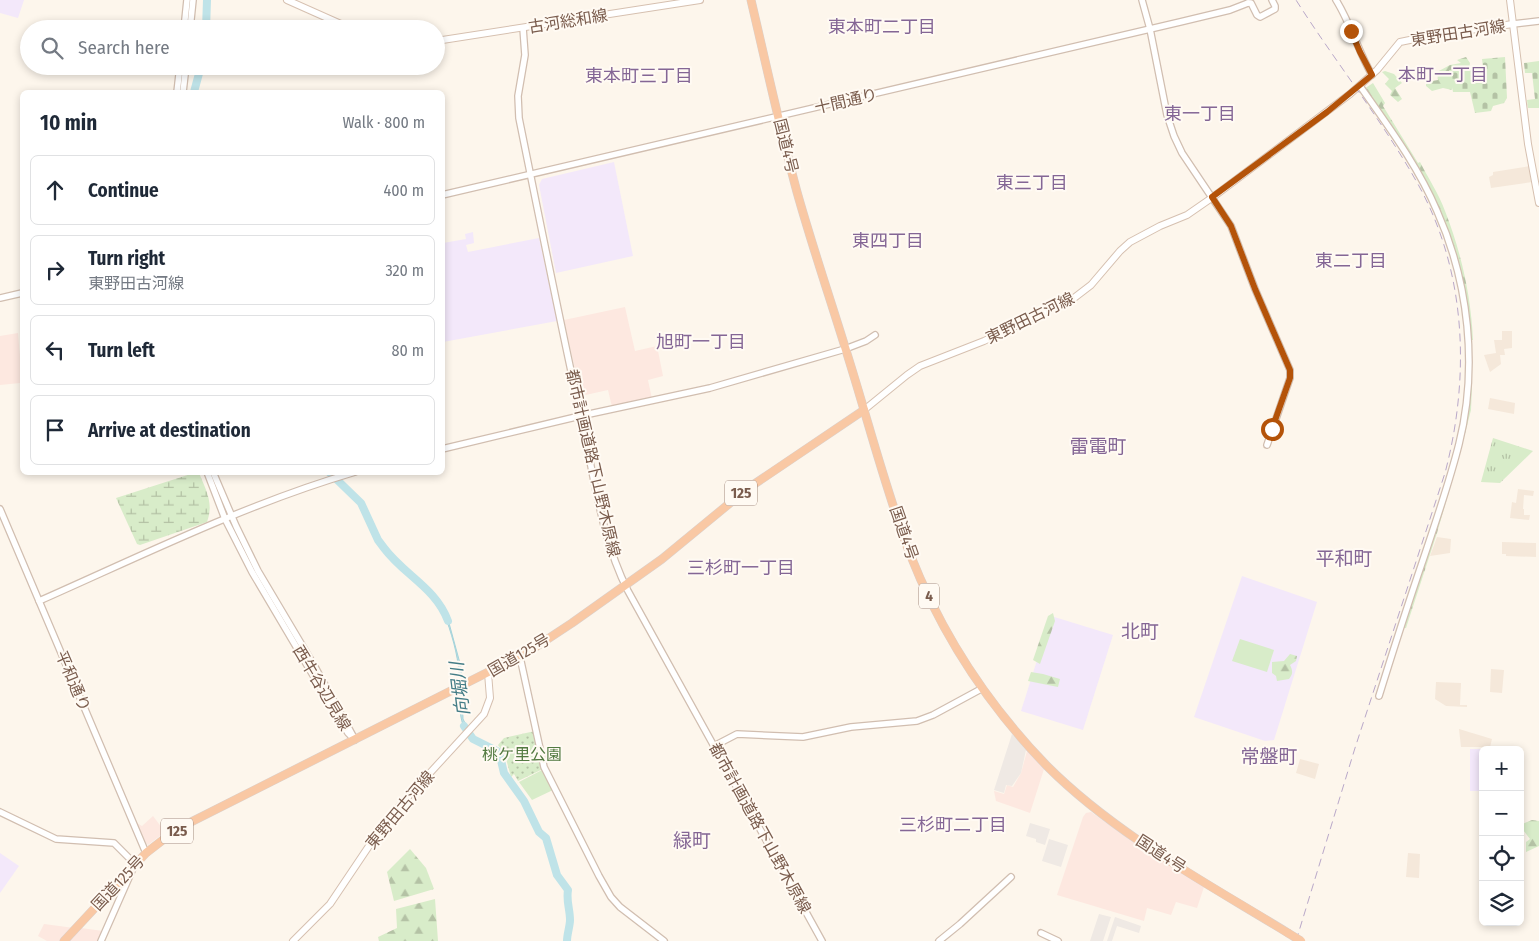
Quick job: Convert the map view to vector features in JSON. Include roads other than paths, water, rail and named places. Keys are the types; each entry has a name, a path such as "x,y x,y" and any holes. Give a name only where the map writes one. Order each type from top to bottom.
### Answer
{"highway":[{"name":"国道4号","path":"751,0 798,196 892,501 916,569 954,644 981,688 1011,726 1047,766 1099,811 1140,841 1301,941"},
{"name":"国道125号","path":"64,941 135,864 168,836 191,822 520,657 572,623 662,559 747,489 864,410"}],"main road":[{"path":"287,0 332,20"},
{"name":"古河総和線","path":"445,40 700,0"},
{"path":"1510,0 1528,144 1539,204"},
{"name":"東野田古河線","path":"864,410 920,366 984,341 1074,298 1092,285 1120,250 1130,242 1160,226 1187,215 1360,86 1400,42 1434,35 1513,24"},
{"name":"東野田古河線","path":"293,941 330,904 370,844 395,811 484,714 490,692 488,673"}],"street":[{"path":"185,20 187,0"},
{"path":"191,20 193,0"},
{"path":"1142,0 1171,129 1182,153 1231,226 1252,282 1290,370 1290,378 1267,445"},
{"path":"1249,1 1260,17 1275,9 1272,0"},
{"path":"1336,0 1348,21 1360,52 1372,75"},
{"name":"十間通り","path":"445,195 1230,10 1249,1"},
{"path":"1513,24 1539,21"},
{"name":"都市計画道路下山野木原線","path":"523,28 525,55 518,96 518,110 580,416 609,542 625,585 822,941"},
{"path":"177,90 179,75"},
{"path":"183,90 185,75"},
{"path":"1360,86 1422,179 1437,211 1455,263 1462,294 1468,358 1467,389 1460,443 1379,696"},
{"path":"0,298 20,293"},
{"path":"445,448 580,416 710,388 845,349 875,336"},
{"name":"西牛谷辺見線","path":"208,475 225,519 252,572 332,709 355,740"},
{"name":"西牛谷辺見線","path":"214,475 231,516 258,571 315,667 355,740"},
{"path":"39,601 231,516 347,475"},
{"name":"平和通り","path":"0,509 146,853"},
{"path":"520,657 544,767 550,780 611,897 620,907 664,941"},
{"path":"714,746 736,734 803,736 857,726 917,721 940,711 981,688"},
{"path":"0,812 56,839 114,844 135,864 100,941"},
{"path":"939,941 1011,877"},
{"path":"1042,933 1058,941"}],"water":[{"path":"446,612 461,667 463,719 470,733 468,735 460,713 458,666 454,643 444,613"}],"waterway":[{"name":"向堀川","path":"206,20 207,0"},
{"name":"向堀川","path":"195,90 199,75"},
{"name":"向堀川","path":"332,475 361,503 378,540 392,558 436,599 448,621"},
{"name":"向堀川","path":"464,726 473,739 499,752 504,773 524,801 539,832 546,838 557,875 568,890 567,898 570,920 567,941"}],"railway":[{"path":"1296,0 1390,138 1419,186 1435,220 1447,255 1455,290 1460,364 1453,437 1445,473 1355,748 1296,941"}],"district":[{"name":"東本町二丁目","path":"882,27"},
{"name":"本町一丁目","path":"1443,75"},
{"name":"東本町三丁目","path":"639,76"},
{"name":"東一丁目","path":"1200,114"},
{"name":"東三丁目","path":"1032,183"},
{"name":"東四丁目","path":"888,241"},
{"name":"東二丁目","path":"1351,261"},
{"name":"旭町一丁目","path":"701,342"},
{"name":"雷電町","path":"1098,446"},
{"name":"平和町","path":"1344,558"},
{"name":"三杉町一丁目","path":"741,568"},
{"name":"北町","path":"1140,631"},
{"name":"常盤町","path":"1269,756"},
{"name":"三杉町二丁目","path":"953,825"},
{"name":"緑町","path":"692,840"}],"park label":[{"name":"桃ケ里公園","path":"522,754"}]}
